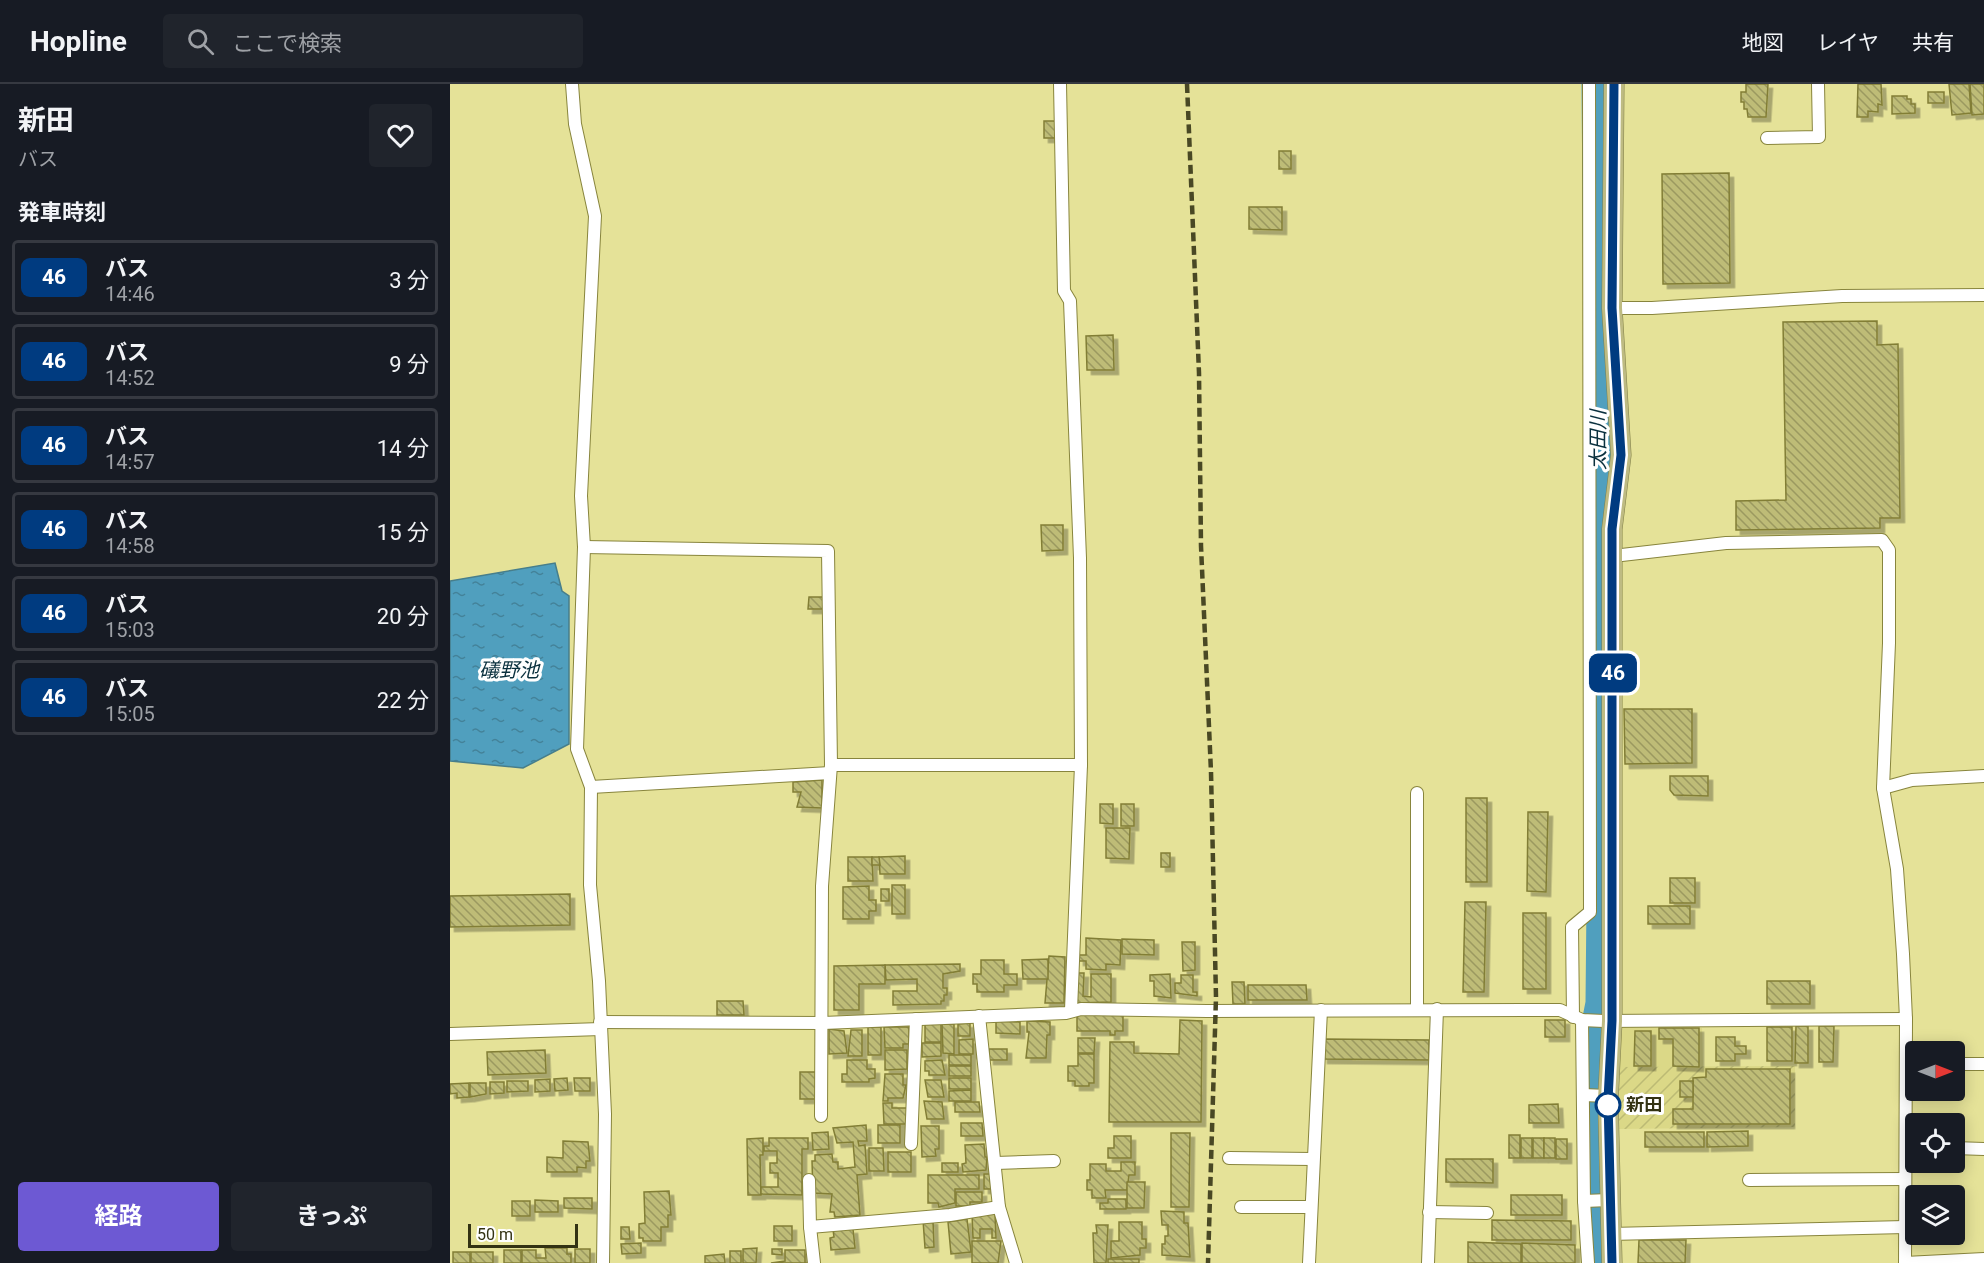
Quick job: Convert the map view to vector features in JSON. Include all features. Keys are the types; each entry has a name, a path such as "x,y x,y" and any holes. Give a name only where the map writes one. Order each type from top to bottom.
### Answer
{"highway":[{"path":"1612,1263 1610,1234 1596,1200 1608,1021 1612,529 1621,455 1612,308 1614,84"}],"street":[{"path":"572,84 575,124 595,216 581,496 584,547 577,749 591,787 590,885 605,1114 603,1263"},
{"path":"1060,84 1065,291 1070,302 1080,558 1081,765 1071,1010"},
{"path":"1588,1263 1596,1200 1584,1095 1581,1019 1572,927 1590,912 1589,84"},
{"path":"1767,138 1819,136 1818,84"},
{"path":"1612,308 1652,308 1842,296 1984,295"},
{"path":"1613,556 1726,543 1882,540 1889,550 1889,643 1883,788 1897,869 1908,1041"},
{"path":"584,547 828,551 831,769 822,886 821,1116"},
{"path":"591,787 831,769 1081,765"},
{"path":"1883,788 1912,780 1984,776"},
{"path":"1417,793 1417,1009"},
{"path":"1428,1263 1437,1009"},
{"path":"450,1034 600,1025 823,1023 1071,1010 1560,1010 1581,1019 1608,1021 1906,1020"},
{"path":"1309,1263 1312,1159 1321,1010"},
{"path":"979,1016 999,1207 1016,1263"},
{"path":"911,1144 916,1019"},
{"path":"1965,1064 1984,1064"},
{"path":"1584,1095 1604,1096"},
{"path":"1965,1149 1984,1149"},
{"path":"1229,1158 1312,1159"},
{"path":"996,1163 1054,1161"},
{"path":"1905,1185 1906,1173"},
{"path":"1749,1180 1905,1179"},
{"path":"809,1180 810,1227 814,1263"},
{"path":"810,1227 950,1215 999,1207"},
{"path":"1241,1207 1311,1207"},
{"path":"1429,1212 1487,1213"},
{"path":"1610,1234 1905,1227"},
{"path":"1905,1245 1905,1263 1984,1259"}],"shaded area":[{"path":"1618,1028 1702,1028 1703,1067 1618,1067"},
{"path":"1795,1066 1795,1127 1618,1129 1618,1067"}],"water":[{"name":"礒野池","path":"555,563 562,591 569,596 569,744 523,768 450,761 450,581"}],"building":[{"path":"1746,84 1768,84 1766,117 1748,117 1747,109 1744,109 1744,102 1741,102 1741,92 1746,92"},
{"path":"1858,84 1881,84 1882,105 1878,104 1878,112 1868,111 1868,117 1857,117"},
{"path":"1949,84 1969,84 1971,113 1952,115"},
{"path":"1970,84 1984,84 1984,114 1972,115"},
{"path":"1928,92 1944,92 1944,103 1928,103"},
{"path":"1892,96 1907,96 1907,99 1911,99 1911,104 1915,104 1915,113 1892,114"},
{"path":"1044,121 1057,121 1057,138 1044,138"},
{"path":"1279,151 1291,151 1291,169 1279,169"},
{"path":"1729,173 1730,283 1663,284 1662,174"},
{"path":"1249,207 1282,207 1282,230 1249,229"},
{"path":"1877,321 1877,345 1898,344 1900,518 1880,518 1880,528 1736,530 1736,501 1786,500 1783,322"},
{"path":"1113,335 1114,370 1087,370 1086,336"},
{"path":"1041,525 1063,525 1063,550 1042,551"},
{"path":"809,597 826,597 826,609 808,609"},
{"path":"1624,709 1692,709 1692,763 1625,764"},
{"path":"1670,776 1708,776 1708,796 1674,795 1670,790"},
{"path":"822,780 822,808 797,807 801,792 793,792 793,782"},
{"path":"1466,798 1487,798 1487,882 1466,882"},
{"path":"1100,804 1113,804 1113,824 1100,823"},
{"path":"1121,804 1134,804 1134,826 1121,826"},
{"path":"1528,812 1548,812 1546,892 1527,891"},
{"path":"1106,828 1130,828 1129,859 1106,858"},
{"path":"1161,853 1170,853 1170,867 1161,867"},
{"path":"905,856 905,874 880,874 879,857"},
{"path":"848,857 872,857 873,881 848,881"},
{"path":"872,857 879,857 880,865 872,865"},
{"path":"1670,878 1695,878 1695,903 1670,903"},
{"path":"892,885 905,885 905,914 892,914"},
{"path":"869,886 869,900 876,900 876,911 869,911 869,919 843,919 843,887"},
{"path":"881,889 889,889 889,901 881,901"},
{"path":"570,894 570,925 450,927 450,896"},
{"path":"1465,902 1486,902 1484,992 1463,992"},
{"path":"1648,906 1690,906 1690,924 1648,924"},
{"path":"1523,913 1546,913 1546,989 1523,989"},
{"path":"1086,938 1121,940 1120,965 1106,964 1106,970 1086,969 1086,961 1079,961 1079,955 1086,955"},
{"path":"1122,939 1154,940 1154,955 1122,954"},
{"path":"1182,942 1195,942 1195,970 1183,971"},
{"path":"1049,956 1065,957 1064,1003 1045,1003"},
{"path":"1048,959 1048,979 1023,979 1022,960"},
{"path":"981,960 1004,960 1004,974 1017,974 1017,985 1004,985 1004,992 977,992 977,984 973,984 973,974 981,974"},
{"path":"960,964 960,971 943,974 943,988 947,988 947,995 944,995 944,1001 941,1001 941,1004 893,1005 893,991 917,991 917,979 886,980 885,965"},
{"path":"885,965 885,984 859,984 859,1010 834,1010 834,966"},
{"path":"1077,973 1084,973 1083,996 1091,997 1091,974 1111,974 1111,1002 1077,1003"},
{"path":"1170,974 1171,998 1154,996 1154,981 1150,981 1150,975"},
{"path":"1181,975 1193,975 1193,992 1197,992 1197,996 1175,993 1175,983 1181,983"},
{"path":"1767,981 1810,981 1810,1004 1767,1004"},
{"path":"1232,982 1244,982 1245,1004 1233,1004"},
{"path":"1248,985 1306,985 1307,1000 1248,1000"},
{"path":"717,1001 743,1001 744,1015 717,1015"},
{"path":"1077,1015 1123,1015 1123,1031 1115,1031 1115,1035 1110,1035 1110,1031 1077,1031"},
{"path":"1180,1020 1202,1021 1201,1122 1109,1122 1110,1042 1134,1042 1134,1053 1179,1054"},
{"path":"1545,1020 1565,1020 1565,1037 1545,1037"},
{"path":"996,1021 1020,1022 1020,1034 996,1033"},
{"path":"1027,1021 1050,1022 1046,1058 1026,1058 1029,1032 1027,1032"},
{"path":"970,1023 970,1036 958,1036 958,1024"},
{"path":"925,1024 941,1024 941,1042 925,1042"},
{"path":"942,1024 954,1024 954,1054 943,1053"},
{"path":"1796,1026 1808,1026 1808,1063 1795,1063"},
{"path":"1819,1026 1834,1026 1833,1062 1819,1062"},
{"path":"868,1027 881,1027 881,1055 868,1055"},
{"path":"884,1027 909,1027 909,1044 903,1044 903,1048 885,1048"},
{"path":"1767,1027 1792,1027 1792,1061 1767,1061"},
{"path":"1659,1028 1699,1028 1699,1067 1673,1066 1673,1039 1659,1039"},
{"path":"829,1029 844,1031 847,1053 829,1054"},
{"path":"851,1030 862,1030 862,1056 848,1056"},
{"path":"1635,1031 1651,1031 1651,1066 1634,1066"},
{"path":"1716,1037 1735,1037 1735,1046 1746,1046 1746,1054 1735,1054 1735,1061 1716,1061"},
{"path":"1078,1038 1095,1038 1094,1053 1078,1053"},
{"path":"973,1039 973,1054 959,1054 959,1040"},
{"path":"1323,1039 1429,1040 1429,1060 1323,1059"},
{"path":"922,1043 941,1043 941,1056 922,1057"},
{"path":"989,1049 1007,1049 1007,1060 989,1060"},
{"path":"545,1050 546,1073 488,1075 487,1052"},
{"path":"885,1050 907,1050 907,1069 885,1070"},
{"path":"1078,1054 1094,1054 1094,1083 1089,1083 1089,1086 1075,1086 1075,1081 1068,1081 1068,1066 1078,1066"},
{"path":"949,1055 971,1055 971,1065 949,1065"},
{"path":"847,1060 867,1060 867,1069 875,1069 875,1078 869,1079 869,1082 842,1082 842,1074 847,1074"},
{"path":"942,1060 945,1075 929,1075 929,1071 925,1071 925,1061"},
{"path":"949,1066 971,1066 971,1076 949,1076"},
{"path":"1706,1069 1790,1069 1790,1124 1673,1124 1673,1109 1693,1109 1693,1078 1706,1077"},
{"path":"800,1072 818,1072 818,1099 800,1099"},
{"path":"885,1074 903,1074 903,1085 906,1085 903,1098 888,1098 888,1101 883,1101"},
{"path":"567,1078 568,1090 555,1091 554,1079"},
{"path":"574,1078 590,1078 590,1091 575,1091"},
{"path":"949,1078 971,1078 971,1089 949,1089"},
{"path":"550,1079 550,1091 535,1092 535,1080"},
{"path":"925,1080 941,1080 944,1097 928,1097"},
{"path":"507,1081 528,1081 528,1091 507,1092"},
{"path":"1680,1081 1693,1081 1693,1097 1680,1097"},
{"path":"490,1082 504,1082 504,1093 490,1094"},
{"path":"469,1083 469,1097 457,1098 457,1093 450,1094 450,1084"},
{"path":"470,1083 486,1083 486,1094 470,1097"},
{"path":"971,1090 971,1101 949,1101 949,1091"},
{"path":"924,1101 942,1102 944,1119 927,1119"},
{"path":"955,1102 979,1102 980,1112 955,1112"},
{"path":"883,1103 892,1103 892,1108 907,1108 907,1124 884,1124"},
{"path":"1558,1104 1559,1123 1529,1123 1529,1105"},
{"path":"961,1123 982,1123 983,1136 961,1136"},
{"path":"866,1125 867,1141 858,1141 859,1146 865,1145 867,1174 857,1175 860,1215 835,1217 834,1212 830,1212 832,1194 813,1193 812,1161 815,1161 815,1155 832,1154 833,1162 838,1162 838,1169 855,1167 853,1142 837,1143 833,1128"},
{"path":"878,1125 900,1125 900,1143 878,1143"},
{"path":"921,1126 939,1126 939,1149 935,1149 936,1156 922,1157"},
{"path":"1748,1131 1748,1146 1707,1147 1707,1132"},
{"path":"828,1132 829,1149 813,1150 812,1133"},
{"path":"1645,1132 1704,1132 1704,1147 1645,1147"},
{"path":"1171,1133 1190,1133 1189,1207 1171,1207"},
{"path":"1509,1135 1520,1135 1520,1158 1509,1158"},
{"path":"1114,1136 1131,1136 1131,1158 1108,1158 1108,1148 1114,1148"},
{"path":"763,1138 763,1155 760,1155 761,1195 748,1195 747,1139"},
{"path":"769,1138 808,1138 808,1149 802,1149 802,1195 761,1194 761,1187 778,1187 778,1173 770,1173 770,1163 777,1163 777,1151 764,1151 764,1146 769,1146"},
{"path":"1521,1138 1532,1138 1532,1158 1521,1158"},
{"path":"1533,1138 1544,1138 1544,1158 1533,1158"},
{"path":"1544,1138 1555,1138 1555,1158 1544,1158"},
{"path":"1556,1139 1567,1139 1567,1159 1556,1159"},
{"path":"563,1141 588,1142 590,1161 586,1161 586,1168 577,1167 577,1172 547,1172 547,1157 563,1158"},
{"path":"984,1144 985,1157 987,1157 986,1170 963,1172 962,1164 966,1163 965,1145"},
{"path":"869,1148 883,1148 884,1171 869,1171"},
{"path":"888,1152 911,1152 911,1172 888,1172"},
{"path":"1446,1159 1493,1159 1493,1183 1446,1182"},
{"path":"1121,1162 1135,1162 1135,1175 1129,1175 1127,1190 1105,1190 1106,1198 1092,1198 1092,1190 1087,1190 1087,1180 1090,1180 1090,1164 1106,1164 1106,1171 1121,1171"},
{"path":"942,1163 958,1163 958,1172 942,1172"},
{"path":"984,1174 990,1174 991,1189 984,1189"},
{"path":"928,1175 979,1175 979,1189 955,1189 955,1203 939,1207 938,1203 928,1203"},
{"path":"1127,1182 1145,1182 1144,1208 1127,1208"},
{"path":"669,1191 671,1215 668,1215 668,1227 661,1227 661,1241 643,1241 643,1238 639,1238 639,1224 645,1223 644,1192"},
{"path":"956,1192 982,1192 982,1202 970,1202 970,1206 956,1206"},
{"path":"1511,1195 1562,1195 1562,1215 1511,1215"},
{"path":"564,1198 592,1198 592,1209 564,1208"},
{"path":"1108,1199 1126,1199 1126,1209 1100,1209 1100,1203 1108,1203"},
{"path":"535,1200 558,1201 558,1212 535,1212"},
{"path":"512,1201 530,1201 530,1216 512,1216"},
{"path":"1161,1211 1184,1212 1184,1223 1188,1223 1190,1257 1162,1255 1162,1244 1165,1244 1165,1236 1168,1236 1168,1225 1162,1225"},
{"path":"972,1214 995,1214 996,1238 992,1238 992,1229 980,1229 980,1238 973,1238"},
{"path":"967,1219 971,1252 951,1254 948,1222"},
{"path":"923,1220 933,1220 934,1247 925,1248"},
{"path":"1492,1220 1571,1221 1571,1240 1492,1240"},
{"path":"1119,1222 1142,1222 1142,1239 1146,1239 1146,1248 1140,1248 1140,1255 1111,1258 1111,1241 1119,1241"},
{"path":"1096,1225 1108,1225 1106,1263 1094,1263 1093,1233 1097,1233"},
{"path":"774,1226 792,1226 792,1241 774,1241"},
{"path":"621,1227 629,1227 630,1239 621,1239"},
{"path":"853,1229 855,1248 831,1250 830,1238 834,1237 833,1230"},
{"path":"1639,1240 1686,1240 1685,1263 1638,1263"},
{"path":"972,1241 1001,1241 998,1263 972,1263"},
{"path":"1468,1242 1521,1244 1521,1263 1468,1263"},
{"path":"641,1243 641,1253 622,1254 621,1244"},
{"path":"1522,1243 1575,1245 1575,1263 1522,1263"},
{"path":"545,1248 567,1248 567,1254 571,1254 571,1263 522,1263 522,1250 536,1250 536,1258 546,1258"},
{"path":"757,1248 756,1263 743,1263 743,1249"},
{"path":"575,1249 590,1249 590,1263 575,1263"},
{"path":"772,1249 782,1249 782,1255 772,1254"},
{"path":"504,1250 521,1250 521,1263 504,1263"},
{"path":"785,1250 805,1250 805,1263 771,1263 785,1261"},
{"path":"730,1251 741,1251 741,1263 730,1263"},
{"path":"453,1252 470,1252 470,1263 453,1263"},
{"path":"471,1252 493,1252 493,1263 471,1263"},
{"path":"724,1254 725,1263 705,1263 705,1256"},
{"path":"1108,1259 1139,1259 1139,1263 1108,1263"}],"waterway":[{"name":"太田川","path":"1595,84 1601,799 1599,1003 1591,1044 1596,1215 1601,1263"}],"railway":[{"path":"1187,84 1199,373 1201,546 1211,772 1216,997 1208,1263"}],"bus line":[{"name":"46","path":"1612,1263 1608,1100 1612,1021 1612,529 1621,455 1612,308 1614,84"}],"place":[{"name":"新田","path":"1608,1105"}]}
